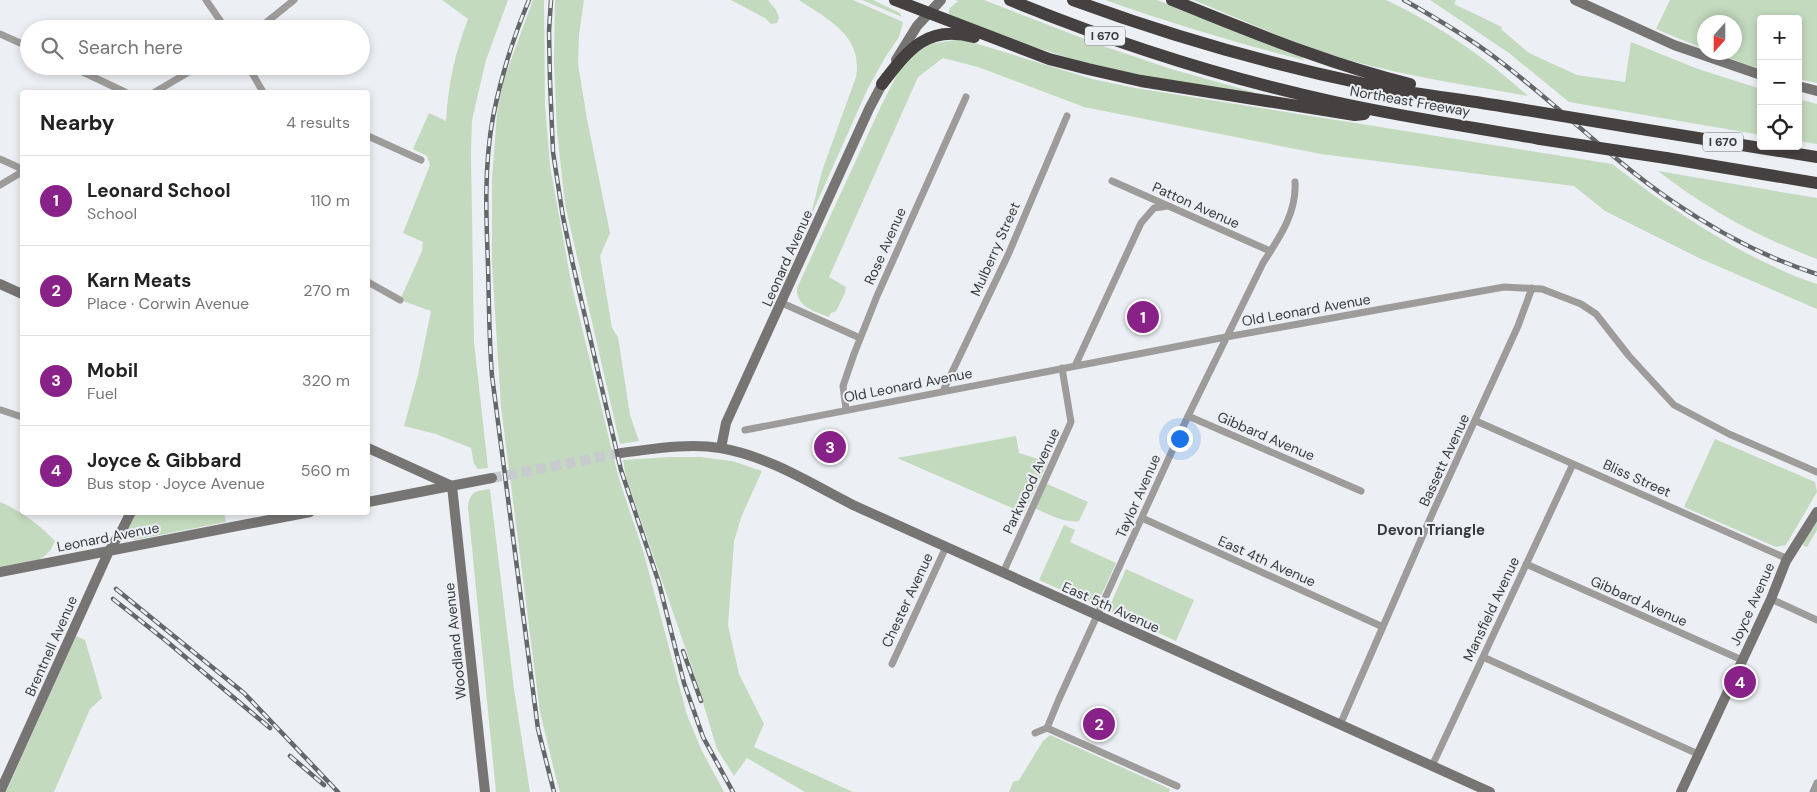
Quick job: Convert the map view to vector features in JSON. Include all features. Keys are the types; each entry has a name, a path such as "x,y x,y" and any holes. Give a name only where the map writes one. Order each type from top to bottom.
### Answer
{"highway":[{"path":"895,0 1031,53"},
{"name":"Northeast Freeway","path":"1010,0 1074,25 1195,66 1265,86 1387,113 1817,183"},
{"name":"Northeast Freeway","path":"1072,0 1170,34 1288,67 1367,84 1817,157"},
{"path":"1172,0 1336,63 1401,82 1507,107"},
{"path":"882,84 904,56 912,48 925,40 938,35 964,34 1088,69 1141,81 1355,115 1387,113"}],"main road":[{"name":"Leonard Avenue","path":"721,448 726,423 869,109 917,26 941,0"},
{"path":"1575,0 1674,45 1757,74"},
{"path":"1802,87 1817,91"},
{"path":"0,284 20,292"},
{"path":"621,453 687,446 721,448"},
{"name":"East 5th Avenue","path":"721,448 760,459 785,469 853,506 1490,792"},
{"path":"370,449 452,486"},
{"path":"370,502 492,478"},
{"name":"Woodland Avenue","path":"452,486 485,792"},
{"name":"Joyce Avenue","path":"1681,792 1771,599 1788,558 1817,512"},
{"name":"Brentnell Avenue","path":"0,792 109,551 124,528 130,515"},
{"name":"Leonard Avenue","path":"0,572 295,515"}],"street":[{"path":"206,0 220,20"},
{"path":"269,20 294,0"},
{"path":"0,34 20,43"},
{"path":"89,75 120,90"},
{"path":"158,90 184,75"},
{"path":"253,75 261,90"},
{"name":"Rose Avenue","path":"846,409 843,386 860,338 885,277 966,97"},
{"name":"Mulberry Street","path":"943,392 1008,255 1067,116"},
{"path":"370,137 421,160"},
{"path":"0,159 20,169"},
{"path":"0,185 20,171"},
{"name":"Patton Avenue","path":"1112,180 1270,251"},
{"name":"Taylor Avenue","path":"1047,728 1188,416 1263,263 1278,240 1292,210 1296,197 1295,182"},
{"path":"1075,366 1141,222 1154,208 1168,206"},
{"path":"370,283 400,300"},
{"name":"Old Leonard Avenue","path":"745,430 1062,368 1504,286 1552,291 1581,304 1596,314 1629,356 1674,405 1729,434 1817,472"},
{"name":"Bassett Avenue","path":"1340,725 1433,512 1518,326 1532,288"},
{"path":"782,303 860,338"},
{"name":"Parkwood Avenue","path":"1003,573 1071,422 1062,368"},
{"path":"1,410 20,415"},
{"name":"Gibbard Avenue","path":"1188,416 1361,491"},
{"name":"Bliss Street","path":"1476,421 1788,558"},
{"name":"Mansfield Avenue","path":"1432,766 1573,464"},
{"name":"East 4th Avenue","path":"1142,518 1383,627"},
{"name":"Chester Avenue","path":"892,664 946,547"},
{"name":"Gibbard Avenue","path":"1526,564 1742,660"},
{"path":"1771,599 1817,620"},
{"path":"1483,657 1698,754"},
{"path":"1035,733 1047,728 1177,786"},
{"path":"1813,792 1817,783"}],"green space":[{"path":"442,0 508,0 486,60 472,120 474,342 488,468 478,469 474,464 471,448 436,434 404,426 418,375 431,311 400,300 422,251 423,242 403,233 430,165 427,156 413,149 429,113 446,121 453,69 468,19"},
{"path":"533,0 544,0 545,105 550,166 572,287 619,479 644,554 687,715 702,751 724,792 560,792 540,712 501,407 492,263 492,178 497,114 503,82"},
{"path":"555,0 584,0 579,35 578,64 610,233 600,256 612,328 618,337 630,415 639,441 620,444 565,204 557,131 554,62"},
{"path":"731,0 768,0 776,10 779,18 777,23 771,24 765,18"},
{"path":"799,0 853,0 903,22 899,37 868,88 810,218 822,171 856,77 857,63 849,40 841,31 832,22"},
{"path":"862,0 873,0 900,13 902,17"},
{"path":"955,0 984,0 1100,45 1171,69 1253,92 1252,95 1166,80 1064,56 954,18 949,15 949,9 958,1"},
{"path":"1105,0 1157,0 1301,56 1304,60 1154,17"},
{"path":"1193,0 1386,0 1424,20 1478,55 1528,96 1423,77 1345,59 1288,39"},
{"path":"1430,0 1456,0 1454,4 1502,27 1501,29 1529,53 1577,75 1625,82 1631,42 1698,69 1757,88 1757,134 1569,102 1509,53"},
{"path":"1670,0 1817,0 1817,83 1802,80 1802,15 1757,15 1757,68 1734,60 1742,60 1742,15 1697,15 1697,46 1656,29"},
{"path":"955,40 968,41 1092,79 1135,88 1612,164 1658,198 1720,238 1758,259 1817,284 1817,309 1699,258 1605,211 1574,186 1321,154 1084,107 978,67 943,58 918,77 829,277 846,287 836,311 831,313 829,317 812,310 799,300 797,288 901,67 911,55 931,44"},
{"path":"1802,100 1817,104 1817,144 1802,142"},
{"path":"1658,171 1817,198 1817,259 1754,232 1734,221 1696,198"},
{"path":"1016,436 1019,453 1048,462 1025,511 1019,511 897,458"},
{"path":"1715,439 1815,482 1817,492 1786,545 1776,547 1684,507"},
{"path":"700,457 732,461 762,471 742,515 734,541 728,625 739,674 764,724 754,747 853,792 805,792 747,758 734,776 717,749 694,673 626,477 623,460"},
{"path":"1045,483 1088,502 1079,521 1062,520 1034,508"},
{"path":"490,489 514,689 530,792 496,792 468,507 470,498 474,493"},
{"path":"0,502 30,519 55,541 46,555 40,559 25,564 0,568"},
{"path":"134,515 224,515 226,522 134,540 127,534"},
{"path":"1817,518 1817,530 1807,547 1804,546 1803,542"},
{"path":"1064,525 1075,530 1070,542 1116,563 1100,598 1096,602 1084,600 1039,580"},
{"path":"1126,569 1194,600 1176,641 1110,611 1109,608"},
{"path":"76,636 85,640 102,698 90,709 54,792 6,792"},
{"path":"1050,735 1170,789 1169,792 1009,792 1013,782 1019,780 1043,741"}],"tunnel":[{"path":"492,478 621,453"}],"railway":[{"path":"529,0 513,43 496,102 488,154 486,210 492,376 538,729 554,792"},
{"path":"551,0 549,31 553,152 573,265 621,470 659,583 684,683 703,737 733,792"},
{"path":"1404,0 1493,56 1626,167 1672,201 1742,243 1798,268 1817,274"},
{"path":"116,589 244,693 338,792"},
{"path":"113,599 270,728"},
{"path":"683,651 701,701"},
{"path":"290,756 324,785"}],"place":[{"name":"Leonard School","path":"1143,317"},
{"name":"Mobil","path":"830,447"},
{"name":"Joyce & Gibbard","path":"1740,682"},
{"name":"Karn Meats","path":"1099,724"}],"district":[{"name":"Devon Triangle","path":"1431,530"}]}
